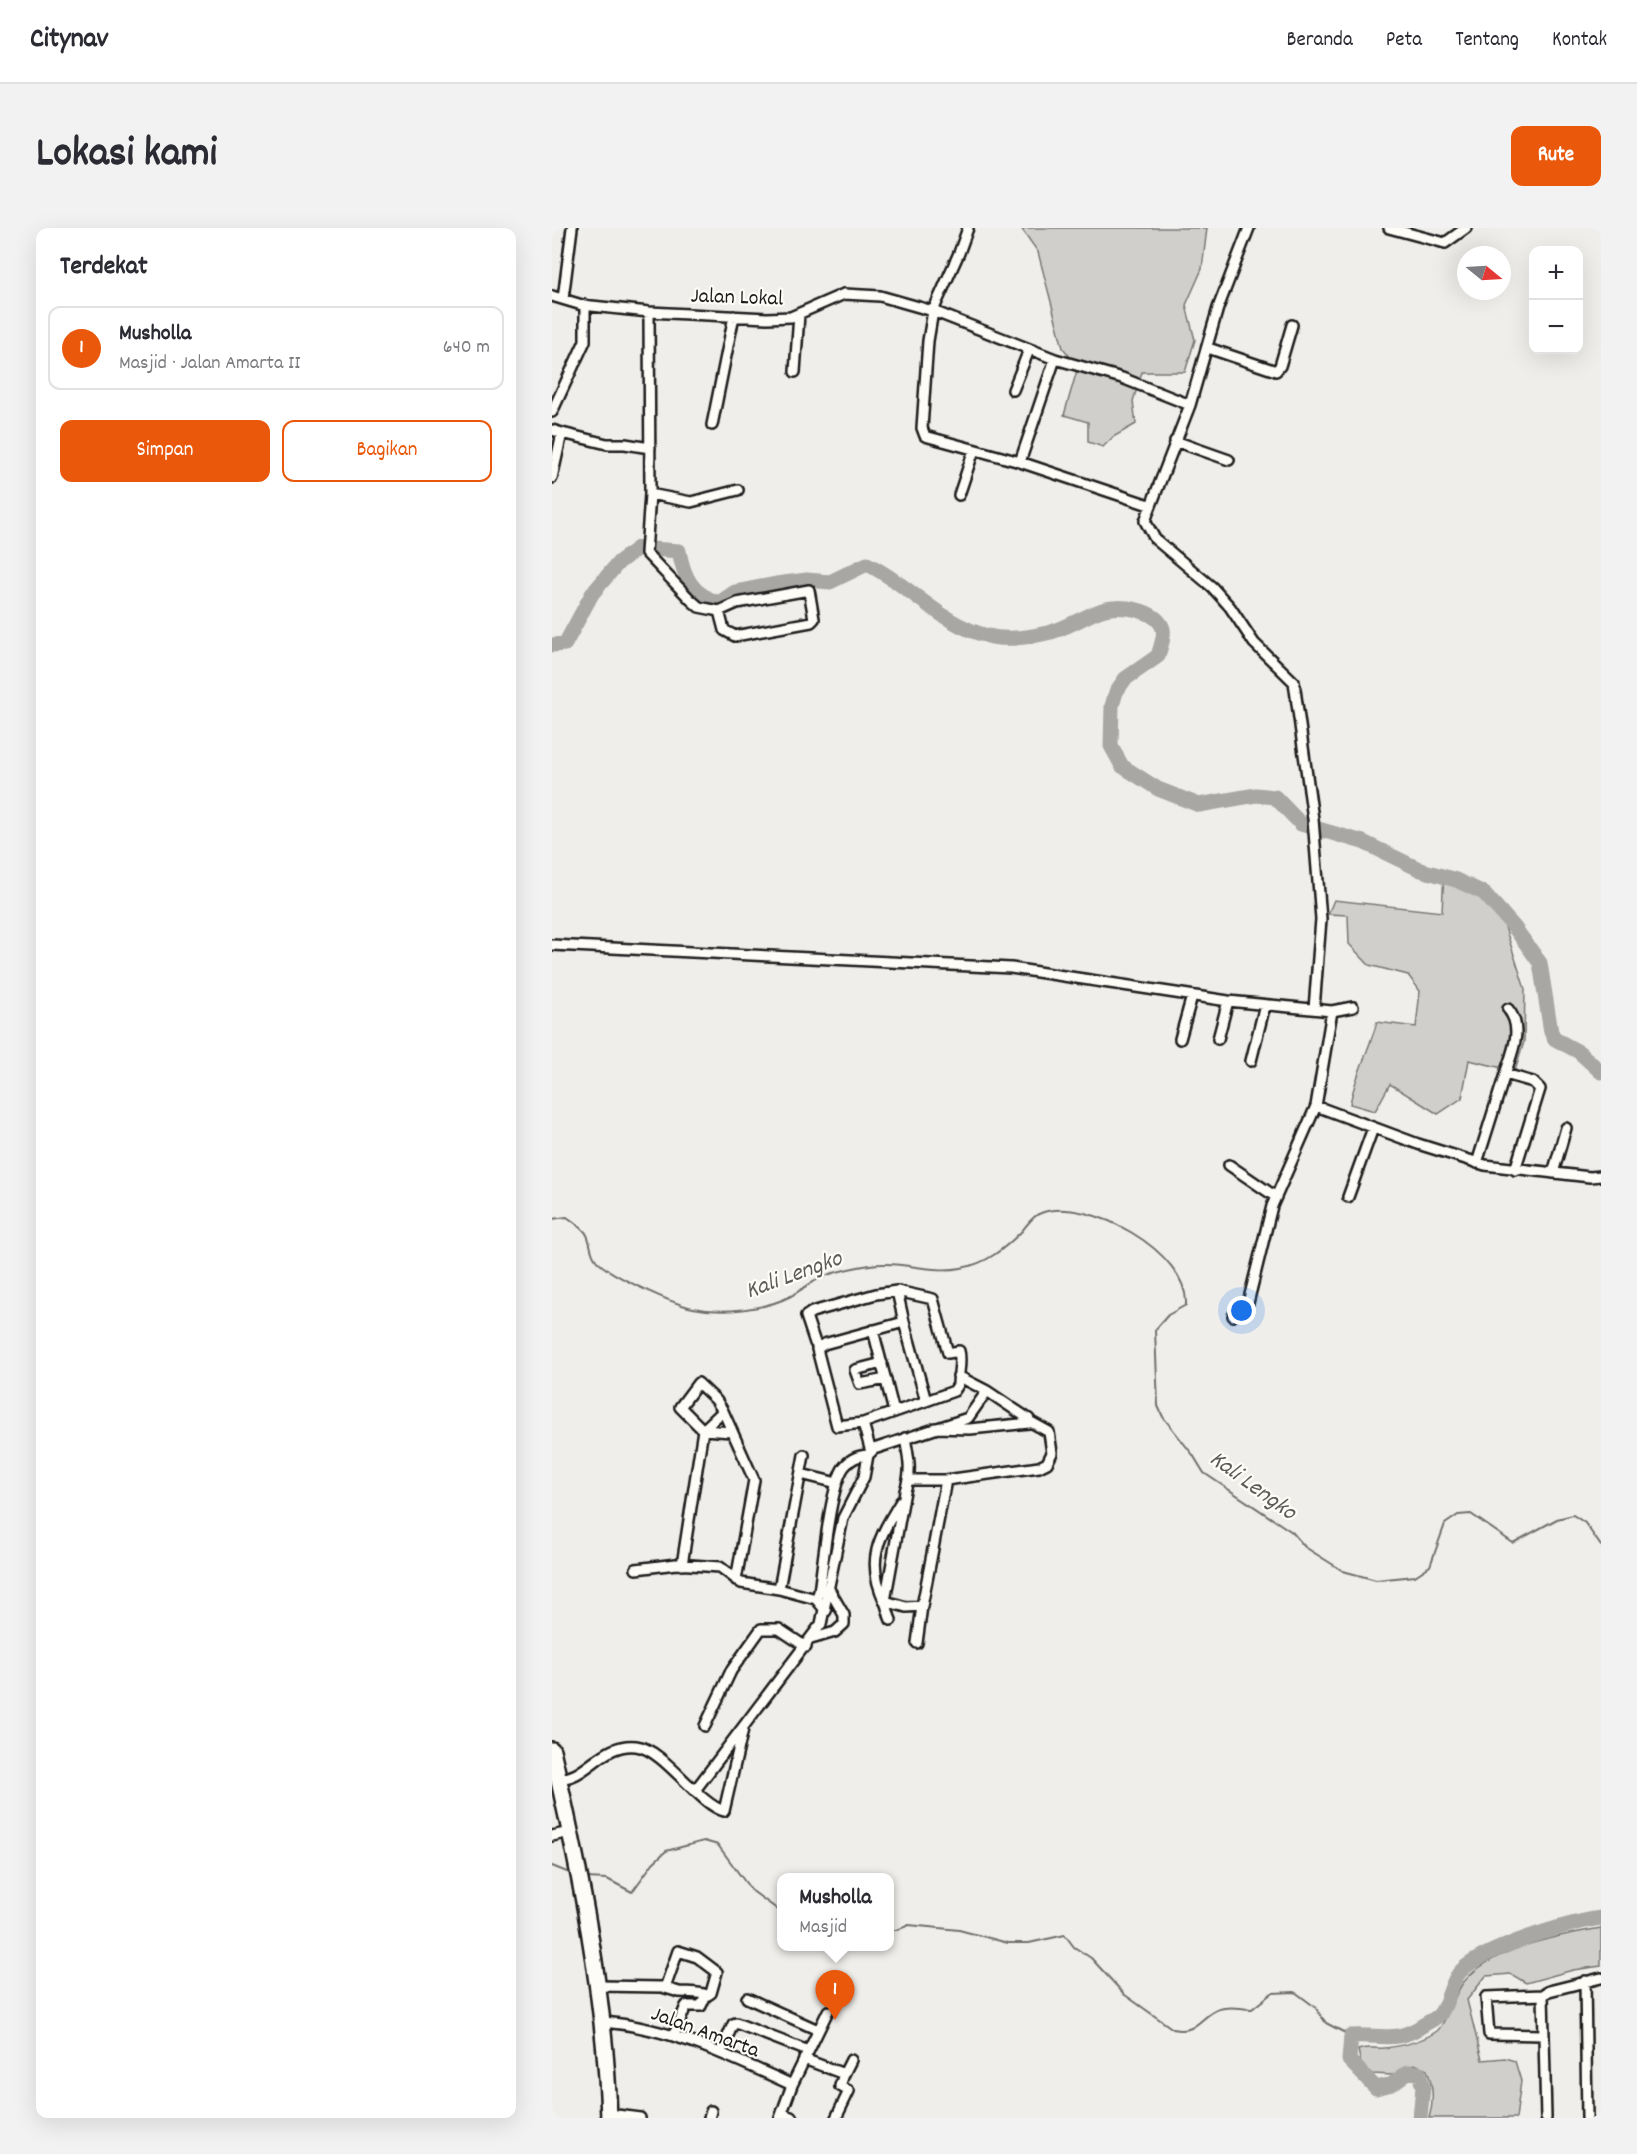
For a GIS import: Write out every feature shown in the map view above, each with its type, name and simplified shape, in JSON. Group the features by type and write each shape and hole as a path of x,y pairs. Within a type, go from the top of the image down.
{"main road":[{"path":"552,1752 570,1833 604,2022 609,2116"}],"street":[{"path":"563,299 572,228"},
{"path":"968,228 933,311 928,341 922,432 928,439 1020,462 1149,505"},
{"path":"1249,228 1218,308 1190,405 1149,505 1145,521 1155,539 1212,587 1230,607 1254,643 1294,682 1315,840 1321,919 1314,1009"},
{"path":"1389,228 1445,243 1466,228"},
{"name":"Jalan Lokal","path":"552,296 585,305 649,312 766,318 799,314 844,294 880,296 933,311 1029,350 1122,378 1190,405"},
{"path":"552,412 585,341 585,305"},
{"path":"649,312 650,494 646,553 699,607 719,611 737,603 809,590 814,619 811,622 772,631 735,636 724,630 719,611"},
{"path":"795,372 799,314"},
{"path":"712,425 734,316"},
{"path":"1208,348 1276,371 1280,366 1292,325"},
{"path":"1013,390 1029,350"},
{"path":"1020,462 1055,359"},
{"path":"552,430 608,444 650,448"},
{"path":"552,477 562,433"},
{"path":"1175,441 1229,460"},
{"path":"959,495 974,450"},
{"path":"650,494 691,501 738,490"},
{"path":"552,945 1004,968 1228,1001 1332,1011 1353,1007"},
{"path":"1180,1039 1192,996"},
{"path":"1218,1039 1228,1001"},
{"path":"1251,1061 1265,1005"},
{"path":"1477,1163 1516,1032 1514,1019 1508,1009"},
{"path":"1233,1316 1248,1303 1276,1197 1316,1106 1332,1011"},
{"path":"1505,1074 1533,1082 1540,1089 1515,1170"},
{"path":"1316,1106 1477,1163 1515,1170 1601,1176"},
{"path":"1348,1197 1373,1128"},
{"path":"1553,1173 1566,1128"},
{"path":"1229,1166 1276,1197"},
{"path":"897,1291 926,1401"},
{"path":"897,1291 933,1299 948,1353 957,1374 958,1385 954,1391 864,1423 837,1426 817,1349 819,1346 815,1343 809,1329 807,1316 812,1312 876,1294 897,1291"},
{"path":"819,1346 904,1322"},
{"path":"873,1330 894,1412"},
{"path":"882,1363 855,1370 860,1384 886,1379"},
{"path":"909,1480 946,1480 1039,1467 1047,1463 1052,1453 1049,1432 957,1374"},
{"path":"732,1432 703,1430 680,1407 698,1383 716,1400 723,1412 754,1480 736,1580"},
{"path":"696,1789 821,1624 826,1611 829,1589 837,1483 845,1466 856,1456 870,1454 905,1438 968,1418 987,1391"},
{"path":"682,1565 703,1430 723,1412"},
{"path":"968,1418 982,1427"},
{"path":"935,1428 982,1427 1029,1421"},
{"path":"816,1599 843,1518 864,1476 870,1454 864,1423"},
{"path":"885,1601 911,1473 905,1438"},
{"path":"779,1588 804,1455"},
{"path":"801,1474 837,1483"},
{"path":"917,1643 946,1480"},
{"path":"891,1620 874,1574 876,1551 905,1494"},
{"path":"636,1569 682,1565 720,1567 741,1583 779,1588 816,1599 826,1611"},
{"path":"705,1726 731,1671 761,1629 779,1629 808,1643 835,1632 844,1624 844,1615 829,1589"},
{"path":"885,1601 906,1607 922,1606"},
{"path":"558,1778 571,1779 608,1751 624,1746 638,1746 654,1752 668,1768 722,1811 726,1809 744,1727"},
{"path":"552,1836 570,1833"},
{"path":"665,1988 675,1955 682,1951 716,1970 711,1993 706,1995 701,2006 686,2006 674,2035"},
{"path":"1544,2035 1489,2034 1485,1999 1487,1995 1543,1995 1549,1991 1601,1978"},
{"path":"1585,1981 1587,2118"},
{"path":"598,1986 665,1988 681,1992 694,1990 706,1995"},
{"path":"1543,1995 1546,2118"},
{"path":"747,1998 818,2030"},
{"path":"793,2118 781,2116 792,2085 828,2010"},
{"name":"Jalan Amarta","path":"604,2022 634,2024 674,2035 721,2052 792,2085"},
{"path":"721,2052 733,2024 736,2023 844,2074"},
{"path":"836,2118 849,2091 840,2086 851,2060"},
{"path":"609,2116 640,2118"}],"shaded area":[{"path":"1021,228 1207,228 1202,269 1186,305 1195,340 1185,372 1142,372 1133,401 1136,424 1113,437 1103,447 1088,442 1088,422 1064,415 1078,367 1063,348 1038,252"},
{"path":"1444,871 1495,896 1525,989 1524,1042 1515,1071 1469,1060 1462,1098 1438,1114 1390,1084 1375,1111 1350,1104 1355,1083 1377,1022 1416,1027 1420,991 1408,975 1369,965 1349,944 1348,915 1328,914 1334,900 1442,912"},
{"path":"1601,1928 1601,1966 1573,1970 1526,1983 1511,1974 1486,1976 1467,2000 1482,2060 1505,2058 1515,2061 1521,2081 1516,2118 1429,2118 1432,2094 1427,2070 1415,2064 1393,2075 1372,2074 1361,2064 1358,2050 1405,2045 1437,2031 1444,2022 1463,1983 1490,1961 1526,1945"}],"waterway":[{"path":"552,645 565,644 592,594 619,562 638,548 679,551 691,584 702,595 719,603 735,592 776,584 807,580 830,582 867,564 955,623 988,636 1018,638 1047,633 1109,608 1127,608 1146,613 1159,622 1163,629 1163,639 1158,656 1125,679 1116,692 1112,706 1111,746 1122,766 1158,789 1199,805 1256,795 1275,797 1301,824 1363,842 1421,870 1456,880 1484,893 1514,927 1540,963 1551,1032 1555,1039 1579,1052 1601,1072"},
{"name":"Kali Lengko","path":"552,1219 567,1217 586,1232 596,1260 627,1281 693,1308 730,1311 756,1308 780,1301 825,1276 860,1267 892,1264 950,1269 970,1266 1001,1250 1038,1214 1061,1210 1083,1213 1108,1221 1154,1248 1171,1266 1183,1285 1186,1305 1168,1315 1155,1330 1158,1406 1163,1417 1204,1473 1292,1532 1305,1547 1343,1571 1376,1580 1415,1576 1430,1566 1445,1524 1458,1515 1471,1514 1513,1543 1557,1519 1573,1515 1585,1523 1601,1546"},
{"path":"586,1878 607,1879 632,1892 653,1863 666,1851 704,1841 718,1845 751,1890 777,1909"},
{"path":"552,1866 572,1874"},
{"path":"1420,2118 1423,2087 1419,2073 1408,2072 1392,2084 1376,2088 1349,2060 1351,2036 1389,2037 1415,2030 1440,2014 1457,1976 1471,1963 1526,1938 1601,1918"},
{"path":"894,1930 909,1925 959,1930 1008,1943 1029,1943 1065,1935 1074,1947 1091,1958 1125,1995 1173,2029 1193,2027 1219,2009 1232,2007 1252,2009 1272,1993 1295,1992 1315,2007 1326,2023 1351,2036"}],"place":[{"name":"Musholla","path":"835,2020"}]}
